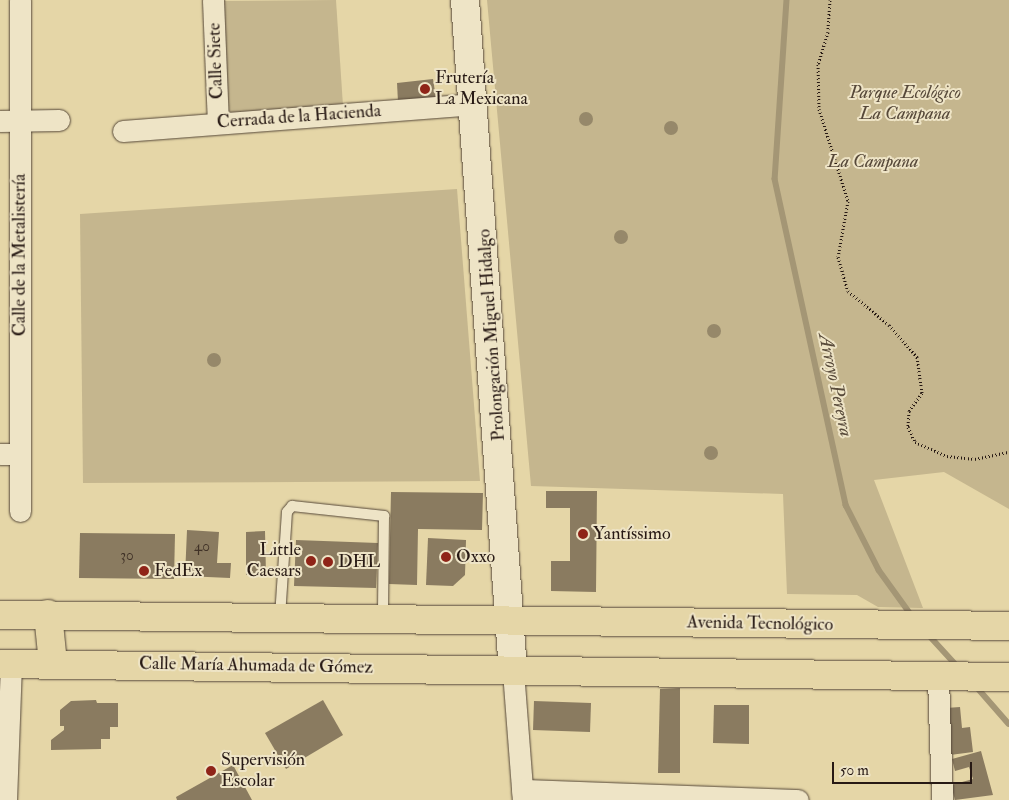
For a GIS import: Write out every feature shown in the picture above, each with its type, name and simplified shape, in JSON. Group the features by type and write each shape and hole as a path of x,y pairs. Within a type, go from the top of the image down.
{"main road":[{"name":"Prolongación Miguel Hidalgo","path":"465,0 475,104 512,621 513,671"},
{"path":"0,615 48,614 512,621"},
{"path":"48,614 53,663"},
{"name":"Avenida Tecnológico","path":"512,621 1009,626"},
{"name":"Calle María Ahumada de Gómez","path":"5,664 53,663 513,671"},
{"path":"513,671 943,678 1009,677"}],"street":[{"name":"Calle de la Metalistería","path":"20,0 21,120 9,454 20,510"},
{"name":"Calle Siete","path":"214,0 218,122"},
{"name":"Cerrada de la Hacienda","path":"123,130 475,104"},
{"path":"0,121 59,120"},
{"path":"5,664 6,800"},
{"path":"513,671 522,795 798,800"},
{"path":"942,800 943,678"}],"lane":[{"path":"280,618 287,512 292,506 384,516 382,619"}],"path":[{"path":"830,0 828,32 818,64 819,109 848,201 838,257 848,292 889,325 917,357 922,392 909,411 908,427 915,442 947,456 975,459 1009,452"}],"green space":[{"path":"336,0 343,106 229,113 222,1"},
{"path":"487,0 1009,0 1009,509 944,472 874,480 923,608 878,607 857,595 787,594 783,494 531,486"},
{"path":"457,189 480,481 83,483 80,214"}],"building":[{"path":"433,79 436,98 398,102 397,83"},
{"name":"Yantíssimo","path":"546,491 597,491 596,592 551,591 551,561 570,561 570,508 546,508"},
{"path":"391,492 483,493 482,530 418,529 417,585 389,584"},
{"path":"187,530 219,532 217,563 231,563 230,578 185,576"},
{"path":"265,531 266,575 246,575 246,532"},
{"path":"80,533 175,534 174,579 79,578"},
{"name":"Oxxo","path":"428,538 466,540 465,575 453,586 426,585"},
{"path":"296,540 378,543 376,588 294,586"},
{"path":"680,688 680,773 658,773 660,689"},
{"path":"96,700 97,703 118,703 118,727 110,727 110,739 101,739 101,749 51,750 51,740 64,730 64,726 60,726 60,710 71,701"},
{"path":"323,700 343,735 286,769 265,733"},
{"path":"534,701 591,703 590,732 533,730"},
{"path":"714,705 749,705 749,744 713,743"},
{"path":"960,707 962,728 970,727 973,752 950,755 946,708"},
{"path":"981,751 993,795 955,800 951,785 973,779 969,767 955,771 952,759"},
{"path":"233,765 252,800 177,800 176,797"}],"waterway":[{"name":"Arroyo Pereyra","path":"787,0 775,179 846,505 879,570 912,616"},
{"name":"Arroyo Pereyra","path":"928,634 959,668"},
{"name":"Arroyo Pereyra","path":"976,686 1009,724"}],"place":[{"name":"Frutería La Mexicana","path":"425,89"},
{"name":"Yantíssimo","path":"583,534"},
{"name":"Oxxo","path":"446,557"},
{"name":"Little Caesars","path":"311,561"},
{"name":"DHL","path":"328,562"},
{"name":"FedEx","path":"144,571"},
{"name":"Supervisión Escolar","path":"211,771"}],"park label":[{"name":"Parque Ecológico La Campana","path":"905,104"},
{"name":"La Campana","path":"873,162"}]}
